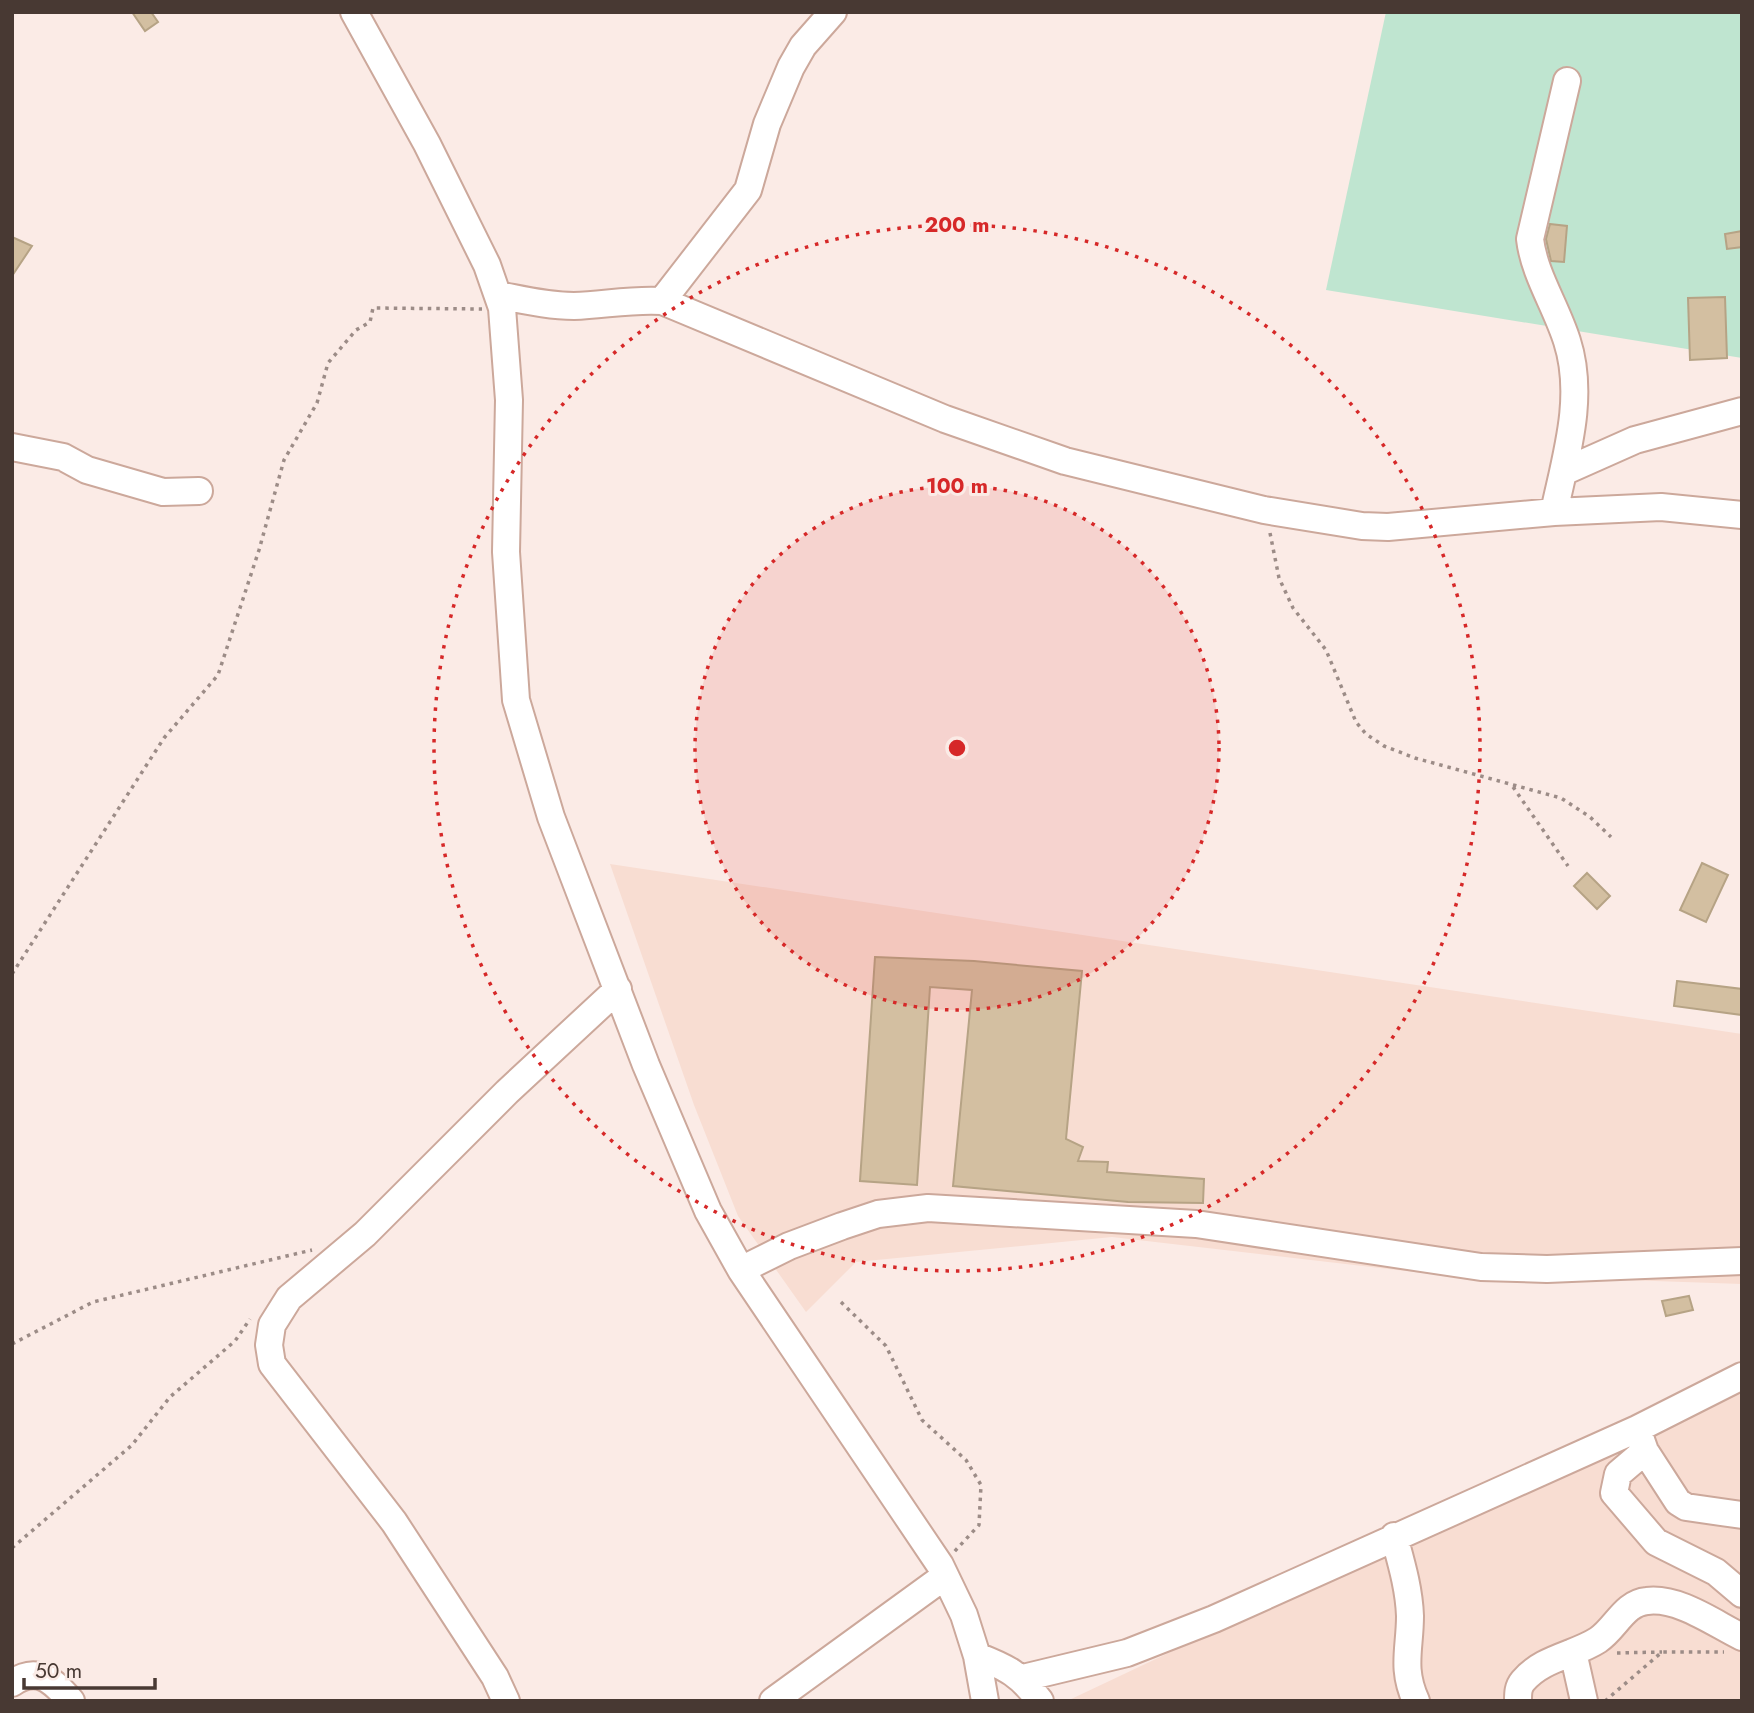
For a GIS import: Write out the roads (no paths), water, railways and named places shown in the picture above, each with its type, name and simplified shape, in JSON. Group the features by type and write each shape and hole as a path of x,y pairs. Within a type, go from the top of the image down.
{"street":[{"path":"354,12 427,144 500,302 509,400 506,552 516,700 551,817 679,1147 708,1211 741,1270 942,1571 964,1615 977,1656 985,1701"},
{"path":"662,301 743,198 767,124 791,67 803,46 833,12"},
{"path":"1554,512 1575,391 1572,358 1532,257 1530,239 1567,81"},
{"path":"500,302 578,306 633,299 662,301 945,419 1066,461 1264,510 1351,525 1388,527 1554,512 1661,506 1742,515"},
{"path":"1563,472 1635,440 1742,411"},
{"path":"12,447 63,457 87,470 163,492 199,491"},
{"path":"506,1701 495,1677 394,1522 272,1364 269,1345 272,1325 289,1298 365,1234 506,1092 618,989"},
{"path":"741,1270 789,1246 878,1214 928,1208 1196,1224 1481,1266 1547,1269 1707,1265 1742,1261"},
{"path":"1023,1678 1127,1653 1214,1619 1394,1535 1641,1440 1742,1376"},
{"path":"1641,1440 1678,1502 1686,1507 1742,1515"},
{"path":"1641,1440 1618,1474 1614,1493 1656,1542 1716,1572 1742,1594"},
{"path":"1394,1535 1409,1595 1405,1667 1407,1681 1416,1701"},
{"path":"773,1701 942,1571"},
{"path":"1518,1701 1518,1691 1523,1681 1535,1670 1598,1640 1628,1609 1647,1601 1665,1602 1689,1610 1737,1644"},
{"path":"1573,1653 1584,1701"},
{"path":"977,1656 1023,1678 1040,1701"},
{"path":"12,1683 29,1674 40,1674 71,1701"}]}
